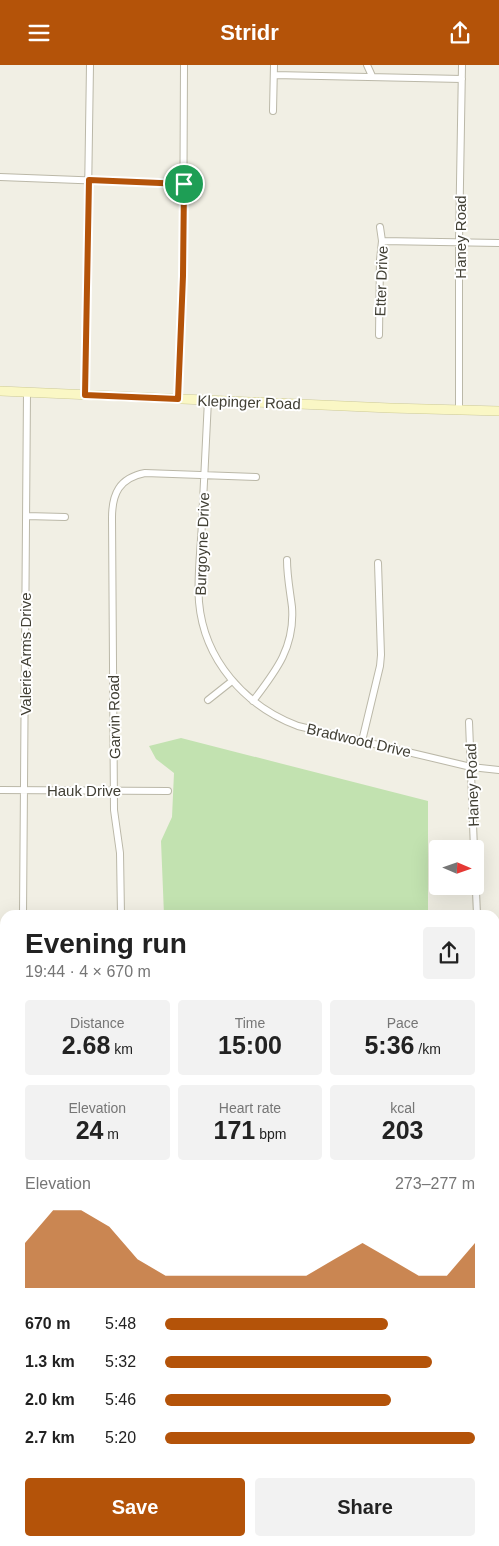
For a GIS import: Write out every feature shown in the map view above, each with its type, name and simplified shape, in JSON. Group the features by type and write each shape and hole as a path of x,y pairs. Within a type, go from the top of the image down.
{"street":[{"path":"85,395 90,65"},
{"path":"178,399 183,276 184,65"},
{"path":"273,111 274,65"},
{"path":"367,65 372,76"},
{"name":"Haney Road","path":"460,409 459,242 462,65"},
{"path":"274,75 462,79"},
{"path":"0,177 184,184"},
{"name":"Etter Drive","path":"379,335 382,241 380,227"},
{"path":"382,241 499,243"},
{"name":"Klepinger Road","path":"0,391 499,411"},
{"name":"Valerie Arms Drive","path":"23,910 27,392"},
{"name":"Burgoyne Drive","path":"208,400 199,590 200,607 207,638 232,681"},
{"name":"Garvin Road","path":"121,910 120,853 115,819 114,790 113,501 116,492 124,482 134,475 145,473 256,477"},
{"path":"26,516 65,517"},
{"path":"253,701 282,661 288,646 292,625 292,609 287,560"},
{"path":"362,741 380,666 378,563"},
{"path":"208,701 232,681"},
{"name":"Bradwood Drive","path":"232,681 253,701 273,715 298,726 471,767 499,770"},
{"name":"Haney Road","path":"470,722 474,840"},
{"name":"Hauk Drive","path":"0,790 168,791"},
{"path":"476,895 477,910"}],"green space":[{"path":"181,738 428,801 428,910 164,910 161,841 172,817 174,773 156,759 149,746"}],"route":[{"path":"89,180 184,184 183,276 178,399 85,395 89,180"}]}
